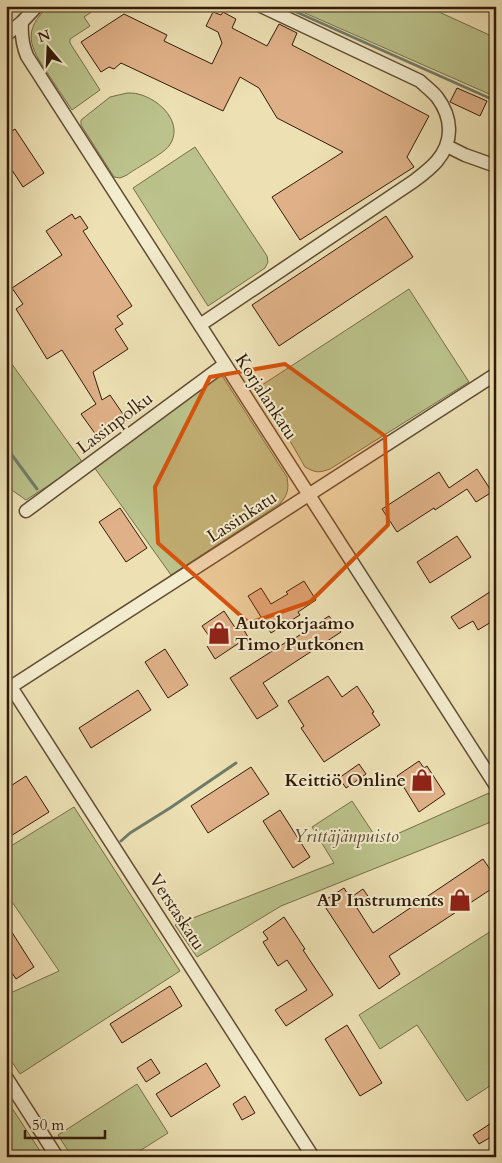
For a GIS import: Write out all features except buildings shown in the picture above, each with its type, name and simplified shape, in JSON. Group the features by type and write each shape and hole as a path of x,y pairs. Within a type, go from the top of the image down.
{"street":[{"path":"6,34 22,22 37,6"},
{"path":"200,325 414,181 437,162 447,146 449,129 447,115 436,96 420,81 261,6"},
{"name":"Korjalankatu","path":"22,22 22,46 27,56 496,786"},
{"path":"447,146 465,155 496,166"},
{"name":"Lassinpolku","path":"26,511 225,364"},
{"name":"Lassinkatu","path":"9,688 496,374"},
{"name":"Verstaskatu","path":"9,688 313,1157"},
{"path":"6,1077 57,1157"}],"highlighted area":[{"path":"285,364 385,436 388,525 310,602 249,623 158,543 155,487 210,377"}],"green space":[{"path":"49,6 99,7 84,17 90,26 70,39 70,43 100,90 72,110 37,56 31,39 34,23"},
{"path":"289,6 426,6 496,38 496,97"},
{"path":"127,93 146,97 162,107 172,121 174,129 173,138 166,149 120,178 114,177 81,125 81,120 110,97"},
{"path":"195,147 267,256 268,262 265,268 208,306 133,188"},
{"path":"409,289 469,382 330,469 318,472 305,467 259,387"},
{"path":"6,356 83,463 26,500 6,486"},
{"path":"215,375 223,377 287,477 287,492 280,504 171,575 94,467"},
{"name":"Yrittäjänpuisto","path":"489,793 496,806 496,820 281,906 197,957 175,925 334,863 312,827 352,801 379,842"},
{"path":"74,807 180,971 20,1074 6,1053 6,995 59,971 6,893 6,849"},
{"path":"496,928 496,1082 467,1101 417,1025 380,1049 359,1015"},
{"path":"137,1084 168,1133 130,1157 72,1157 58,1135"},
{"path":"6,1099 44,1157 6,1157"}],"waterway":[{"path":"283,6 496,101"},
{"path":"6,447 37,489"},
{"path":"121,841 130,833 236,763"}],"place":[{"name":"Autokorjaamo Timo Putkonen","path":"219,633"},
{"name":"Keittiö Online","path":"422,780"},
{"name":"AP Instruments","path":"460,900"}]}
